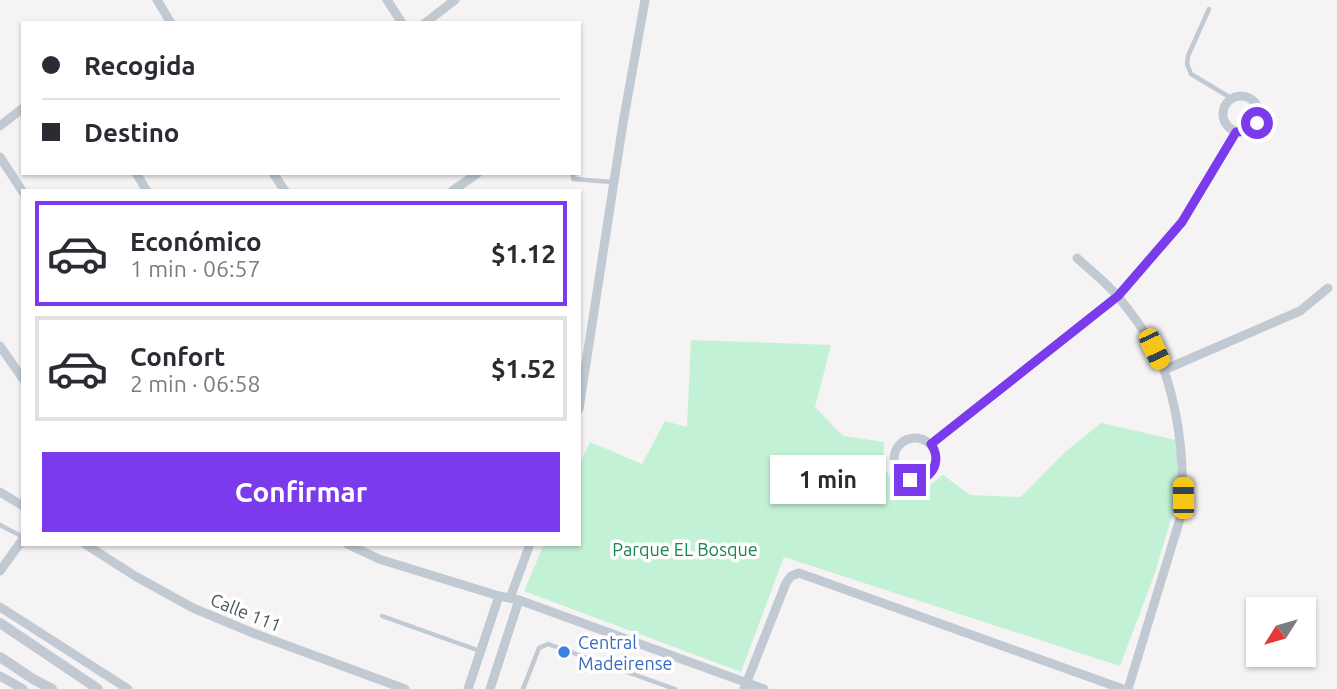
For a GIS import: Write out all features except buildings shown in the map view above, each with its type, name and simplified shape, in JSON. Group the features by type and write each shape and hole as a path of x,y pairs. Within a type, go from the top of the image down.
{"street":[{"path":"157,0 170,21"},
{"path":"387,0 401,21"},
{"path":"428,21 455,0"},
{"path":"581,394 645,0"},
{"path":"1249,97 1257,106 1257,123 1253,128 1236,132 1226,125 1223,107 1231,98 1249,97"},
{"path":"0,125 21,109"},
{"path":"931,444 1118,296 1182,222 1236,132"},
{"path":"0,158 21,189"},
{"path":"455,189 475,175"},
{"path":"745,686 786,583 791,576 799,573 1125,689 1180,519 1183,460 1175,411 1164,370 1154,349 1118,296 1077,258"},
{"path":"1164,370 1300,311 1328,288"},
{"path":"0,346 21,376"},
{"path":"919,438 931,444 935,450 936,464 929,475 923,479 910,480 898,472 894,458 899,445 905,440 919,438"},
{"path":"0,492 21,505"},
{"path":"0,571 21,541"},
{"name":"Calle 111","path":"88,546 193,608 405,689"},
{"path":"352,546 379,558 515,599 745,686 764,689"},
{"path":"490,689 529,546"},
{"path":"468,689 499,596"},
{"path":"0,607 128,689"},
{"path":"0,623 98,689"},
{"path":"0,657 52,689"},
{"path":"0,676 23,689"}],"lane":[{"path":"1209,9 1187,64 1191,74 1231,98"},
{"path":"573,175 573,179 614,183"},
{"path":"0,525 21,537"},
{"path":"382,616 481,651"},
{"path":"523,689 539,648 548,644 675,689"}],"green space":[{"name":"Parque EL Bosque","path":"691,340 831,345 815,407 843,436 884,442 886,471 894,481 905,488 926,487 943,475 970,495 1021,497 1064,453 1101,423 1176,440 1179,492 1155,573 1120,666 784,557 741,672 524,591 543,546 581,546 581,462 590,442 642,464 665,421 687,427"}],"place":[{"name":"Central Madeirense","path":"564,652"}],"route":[{"path":"910,480 923,479 934,470 937,457 931,444 1118,296 1182,222 1236,132 1248,131 1257,123"}]}
